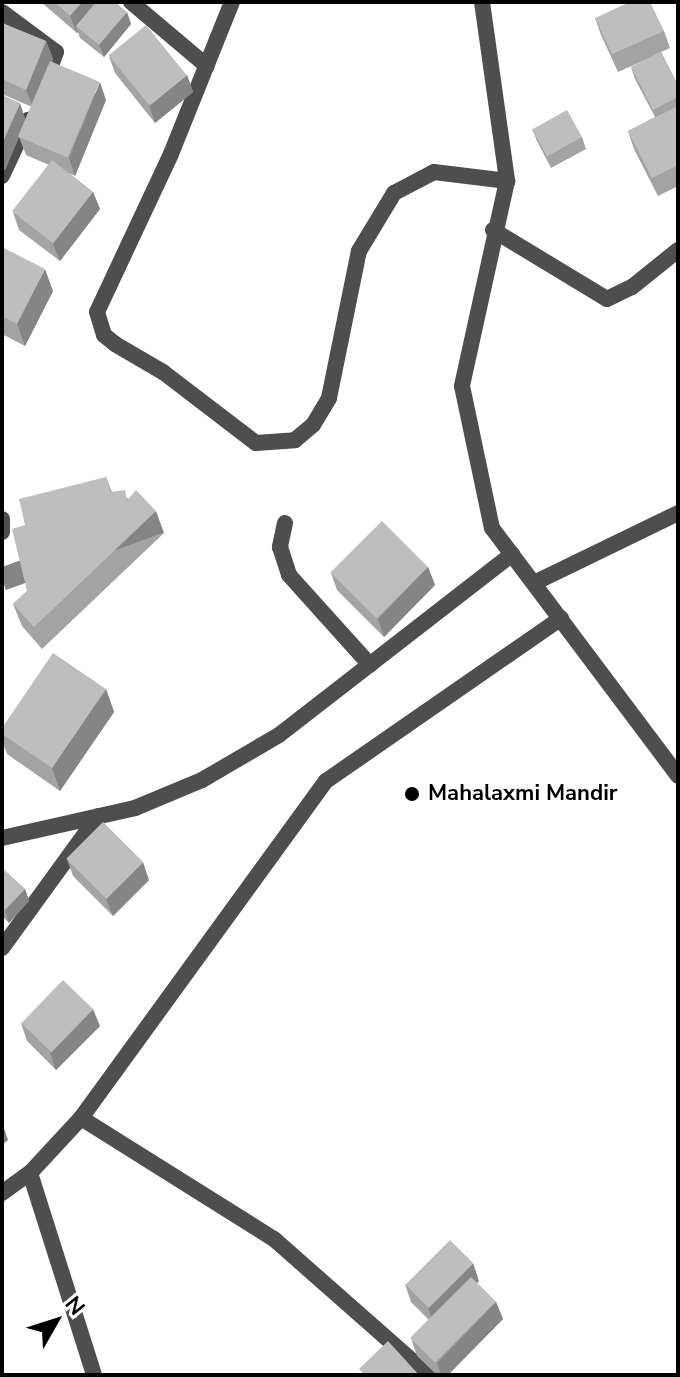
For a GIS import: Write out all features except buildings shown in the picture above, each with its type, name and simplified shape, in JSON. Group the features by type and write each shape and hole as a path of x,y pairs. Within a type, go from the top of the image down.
{"street":[{"path":"131,2 207,66"},
{"path":"232,2 207,66 97,312 98,325 115,344 163,372 256,443 295,440 313,425 329,398 359,251 394,193 434,172 507,181"},
{"path":"482,2 507,181 493,230 462,386 492,528 678,776"},
{"path":"2,12 53,48 57,57 2,176"},
{"path":"493,230 607,299 632,287 678,250"},
{"path":"534,583 678,513"},
{"path":"2,519 2,532"},
{"path":"285,523 280,547 289,575 370,665"},
{"path":"2,838 135,808 202,780 279,735 512,554"},
{"path":"2,1193 30,1173 81,1118 326,781 561,618"},
{"path":"2,948 98,816"},
{"path":"81,1118 274,1239 428,1375"},
{"path":"30,1173 94,1375"}],"place":[{"name":"Mahalaxmi Mandir","path":"412,794"}]}
